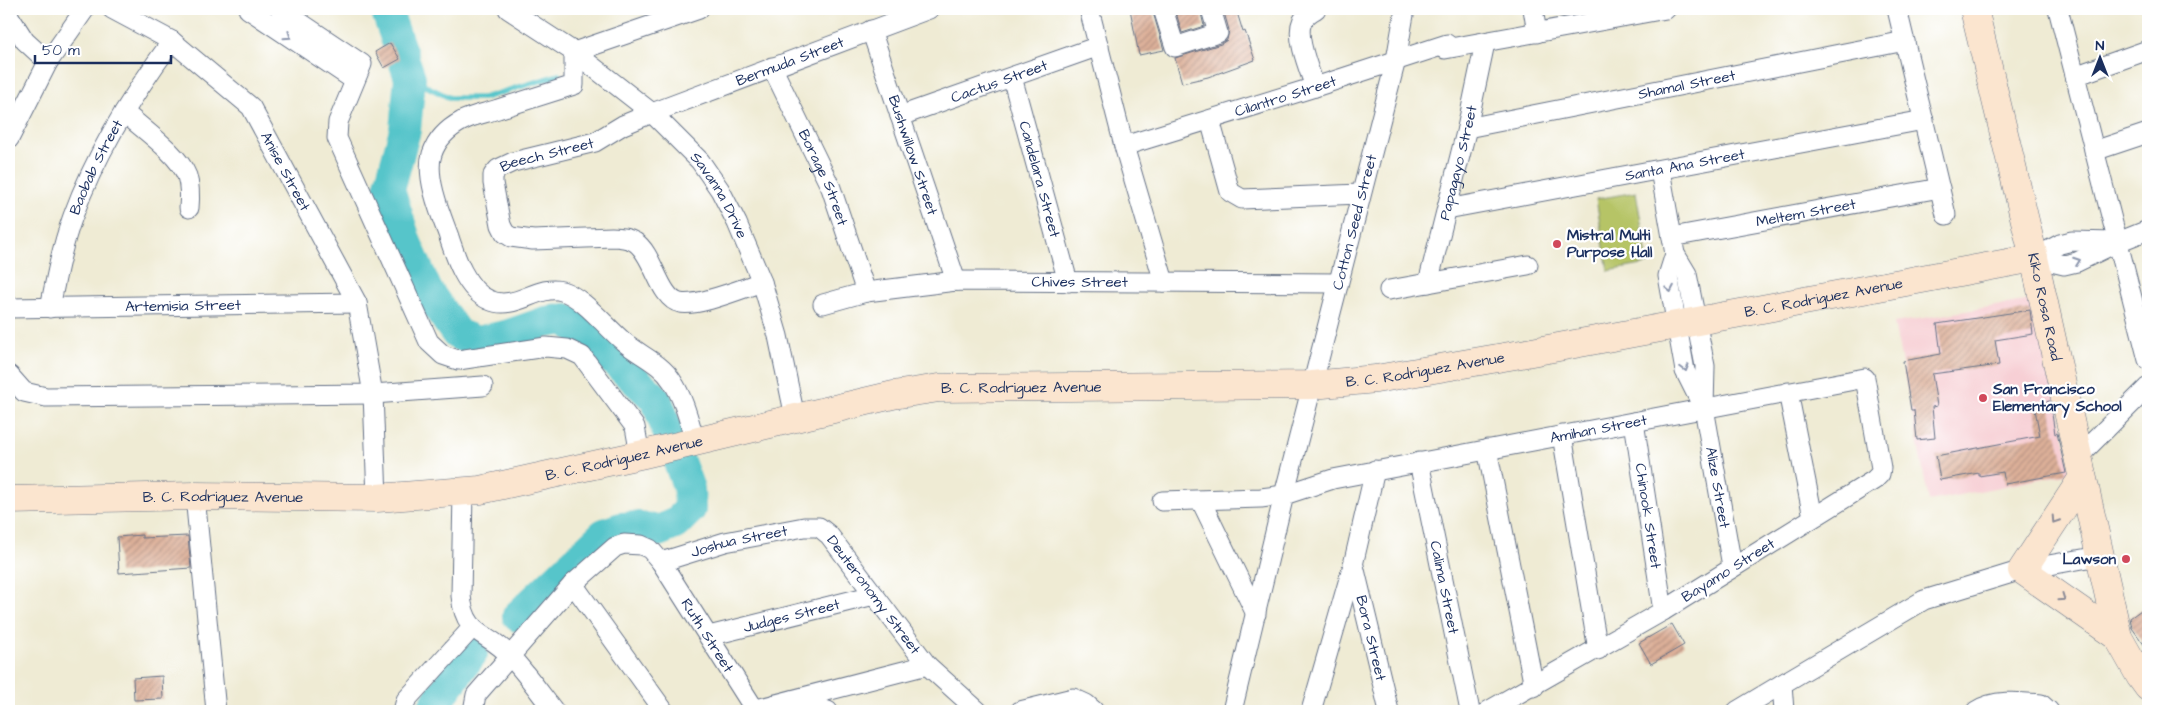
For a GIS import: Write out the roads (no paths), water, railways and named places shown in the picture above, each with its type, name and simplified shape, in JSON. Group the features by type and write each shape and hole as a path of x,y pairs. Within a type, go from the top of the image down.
{"street":[{"path":"9,139 48,62 84,9"},
{"name":"Anise Street","path":"112,9 172,41 251,107 357,303 372,394 377,498"},
{"path":"248,9 354,80"},
{"path":"280,9 362,64 338,122 337,138 429,342 443,354 458,360 546,347 567,348 582,356 635,427 642,454"},
{"name":"Savanna Drive","path":"508,9 574,52 652,113 700,161 720,190 737,223 762,282 778,336 795,417"},
{"path":"692,442 684,405 672,381 661,368 623,341 590,309 562,292 547,290 507,304 489,300 474,290 460,265 439,211 431,178 432,154 444,134 464,120 574,85 574,52 699,9"},
{"name":"Bermuda Street","path":"652,113 929,9"},
{"path":"1089,9 1124,146 1164,282"},
{"path":"1163,9 1175,47 1218,33 1211,9"},
{"path":"1315,87 1300,36 1301,23 1308,14 1316,9"},
{"name":"Cotton Seed Street","path":"1232,711 1284,495 1396,60 1405,9"},
{"path":"1533,9 1537,33"},
{"name":"Cilantro Street","path":"1124,146 1446,46 1485,43 1537,33 1607,14 1666,9"},
{"path":"1898,9 1946,215"},
{"name":"Kiko Rosa Road","path":"1974,9 2034,258 2118,637 2148,687"},
{"path":"2058,9 2148,360"},
{"path":"9,16 25,41 48,62"},
{"name":"Bushwillow Street","path":"871,30 956,282"},
{"name":"Baobab Street","path":"50,308 59,263 73,216 97,160 146,75 172,41"},
{"name":"Shamal Street","path":"1467,128 1905,41"},
{"name":"Papagayo Street","path":"1428,283 1467,128 1485,43"},
{"name":"Cactus Street","path":"900,116 1099,46"},
{"path":"2075,76 2148,50"},
{"name":"Borage Street","path":"772,67 831,188 866,292"},
{"name":"Candelara Street","path":"1012,76 1068,282"},
{"path":"124,112 179,162 186,176 190,191 189,208"},
{"name":"Beech Street","path":"652,113 623,125 595,142 513,162 498,169 493,175 493,183 501,225 505,233 521,240 612,236 636,242 645,252 666,292 671,299 679,303 700,302 762,282"},
{"path":"1210,120 1230,192 1242,199 1360,194"},
{"name":"Santa Ana Street","path":"1447,209 1924,120"},
{"path":"2094,151 2148,133"},
{"path":"1660,170 1673,246"},
{"name":"Meltem Street","path":"1673,246 1940,188"},
{"path":"2034,258 2066,242 2118,242 2148,230"},
{"name":"Alize Street","path":"1673,246 1668,276 1686,323 1685,371 1704,408 1732,566"},
{"name":"B. C. Rodriguez Avenue","path":"9,500 195,496 377,498 480,490 893,395 939,388 1312,385 1376,379 2034,258"},
{"path":"1389,290 1528,265"},
{"name":"Chives Street","path":"823,304 866,292 956,282 1338,283"},
{"name":"Artemisia Street","path":"9,308 357,303"},
{"path":"9,375 24,392 46,397 372,394 483,386"},
{"name":"Amihan Street","path":"1162,501 1238,500 1284,495 1333,479 1375,470 1865,378"},
{"name":"Bayamo Street","path":"1488,711 1598,650 1732,566 1867,485 1880,474 1880,461 1865,378"},
{"path":"2022,570 2080,468 2148,387"},
{"path":"1788,392 1813,517"},
{"name":"Chinook Street","path":"1634,422 1662,611"},
{"path":"1562,435 1598,650"},
{"path":"1487,449 1534,687"},
{"name":"Calima Street","path":"1419,462 1470,711"},
{"path":"1311,711 1353,565 1375,470"},
{"path":"463,492 461,596 462,610 466,620 472,628 509,655 554,711"},
{"path":"195,496 216,711"},
{"path":"1201,501 1256,614"},
{"name":"Joshua Street","path":"661,562 725,542 804,527 819,527"},
{"name":"Deuteronomy Street","path":"819,527 829,535 927,664 975,711"},
{"name":"Ruth Street","path":"473,711 476,695 573,584 615,546 624,544 641,545 650,549 661,562 709,636 752,710"},
{"path":"1737,711 1924,600 2022,570 2099,556"},
{"name":"Bora Street","path":"1353,565 1389,711"},
{"path":"2022,570 2118,637"},
{"path":"573,584 664,711"},
{"name":"Judges Street","path":"709,636 874,595"},
{"path":"403,711 406,700 472,628"},
{"path":"752,710 927,664"},
{"path":"1782,684 1784,711"},
{"path":"1020,711 1073,698 1086,704 1094,711"},
{"path":"793,700 828,711"},
{"path":"1976,711 1981,708 2011,701 2041,704 2049,711"}],"waterway":[{"path":"386,9 410,78 405,130 389,189 406,243 427,291 457,334 477,342 506,336 546,322 566,319 656,399 689,489 690,509 675,524 658,531 640,527 621,528 604,534 518,616"},
{"path":"410,78 450,98 483,98 559,75"},
{"path":"432,711 472,653"}],"place":[{"name":"Mistral Multi Purpose Hall","path":"1557,244"},
{"name":"San Francisco Elementary School","path":"1983,398"},
{"name":"Lawson","path":"2126,559"}]}
